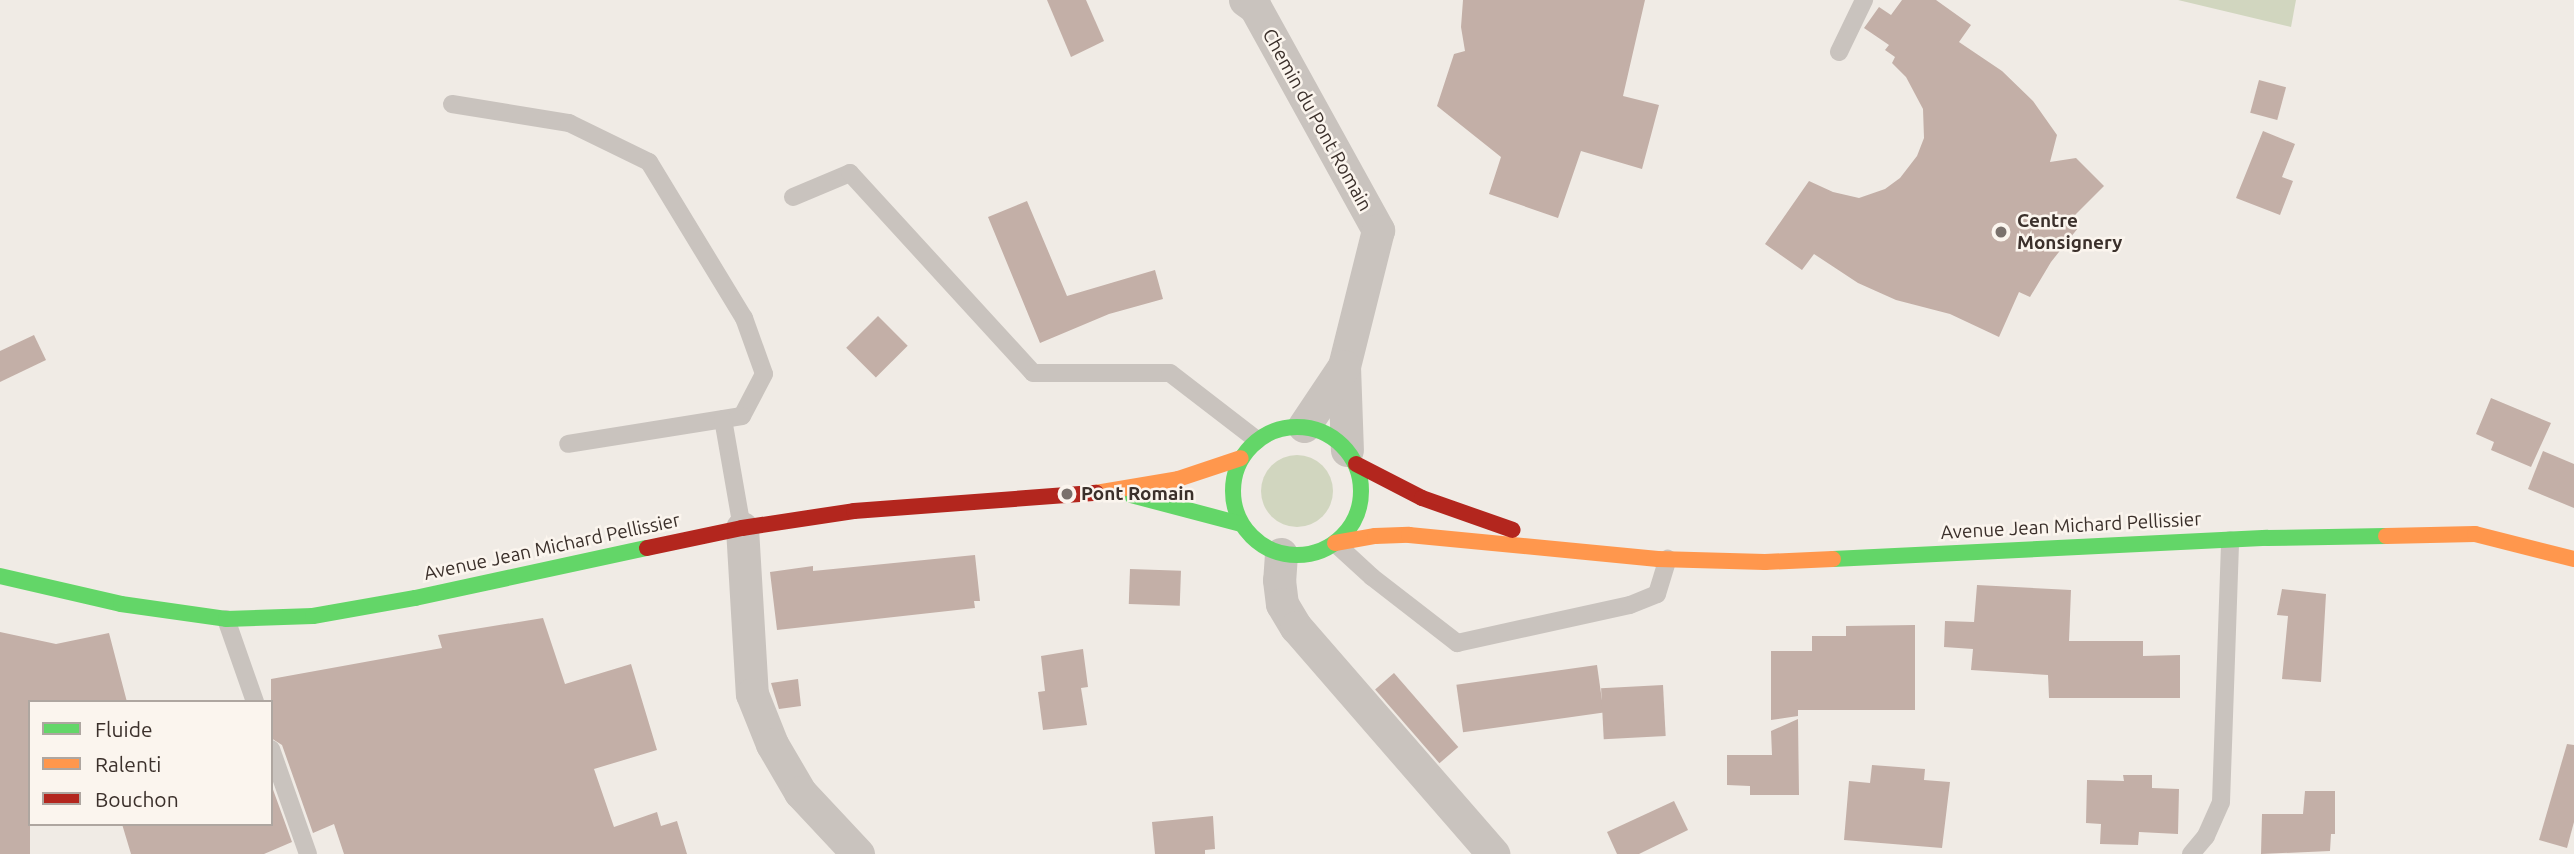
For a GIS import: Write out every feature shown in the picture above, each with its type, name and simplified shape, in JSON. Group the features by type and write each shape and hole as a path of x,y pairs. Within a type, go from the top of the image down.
{"street":[{"name":"Chemin du Pont Romain","path":"1245,0 1255,7 1378,230 1344,366 1351,457"},
{"name":"Chemin du Pont Romain","path":"1304,426 1344,366"},
{"path":"1304,426 1320,430 1351,457 1361,481 1357,516 1335,543 1318,552 1300,556 1281,554 1252,538 1241,524 1232,491 1234,474 1241,458 1257,440 1272,431 1304,426"},
{"name":"Avenue Jean Michard Pellissier","path":"1351,457 1422,498 1568,549"},
{"name":"Avenue Jean Michard Pellissier","path":"0,576 121,604 226,619 313,616 742,528 854,511 1115,492 1178,480 1241,458"},
{"name":"Avenue Jean Michard Pellissier","path":"1115,492 1177,505 1241,524"},
{"path":"742,528 752,694 772,744 800,792 858,854"},
{"name":"Avenue Jean Michard Pellissier","path":"1335,543 1375,536 1409,535 1668,559 1765,562 2230,540 2474,534 2515,542 2574,559"},
{"path":"1281,554 1279,580 1282,604 1296,626 1493,854"}],"lane":[{"path":"1839,52 1864,0"},
{"path":"452,104 569,123 649,162 744,318 764,374 741,416 568,444"},
{"path":"793,197 850,173 1033,373 1170,373 1257,440"},
{"path":"723,419 742,528"},
{"path":"2191,854 2209,830 2221,802 2230,540"},
{"path":"1335,543 1372,577 1457,643 1630,605 1657,594 1668,559"},
{"path":"226,619 254,700"},
{"path":"273,755 308,854"},
{"path":"2207,854 2209,830"}],"green space":[{"path":"2178,0 2296,0 2291,27"},
{"path":"1304,455 1323,465 1331,477 1331,505 1323,517 1311,525 1290,527 1271,517 1263,505 1261,484 1271,465 1283,457"}],"building":[{"path":"1047,0 1086,0 1104,41 1071,57"},
{"path":"1463,0 1645,0 1623,96 1659,105 1642,169 1581,151 1558,218 1489,194 1501,157 1437,106 1454,54 1465,51 1461,27"},
{"path":"1902,0 1936,0 1971,25 1959,42 2002,71 2033,101 2057,135 2050,162 2076,158 2104,186 2070,220 2078,228 2051,262 2030,297 2019,292 1999,337 1950,314 1896,300 1858,283 1814,254 1802,270 1765,244 1809,181 1833,192 1859,198 1885,189 1900,178 1917,156 1924,138 1923,109 1906,77 1892,63 1895,57 1885,50 1889,45 1864,28 1879,7 1891,15"},
{"path":"2259,80 2286,87 2277,120 2250,113"},
{"path":"2263,131 2295,144 2282,177 2293,181 2280,215 2236,198"},
{"path":"1027,201 1067,296 1155,270 1163,299 1109,314 1040,343 988,217"},
{"path":"878,316 908,346 876,378 846,348"},
{"path":"34,335 46,360 0,382 0,351"},
{"path":"2491,398 2551,423 2531,467 2491,450 2494,442 2476,434"},
{"path":"2543,451 2574,464 2574,508 2528,489"},
{"path":"975,555 980,601 974,601 975,608 777,630 770,572 813,566 813,571"},
{"path":"1130,569 1181,571 1180,606 1129,604"},
{"path":"1977,585 2071,590 2069,641 2143,641 2143,656 2180,655 2180,698 2049,698 2048,675 1971,670 1973,649 1944,647 1945,621 1974,622"},
{"path":"2282,589 2326,594 2321,682 2282,679 2288,616 2277,615"},
{"path":"543,618 565,684 631,664 657,750 594,769 614,827 657,812 661,826 677,821 687,854 344,854 334,824 313,833 282,745 273,739 271,679 442,648 438,635"},
{"path":"1915,625 1915,710 1798,710 1798,716 1771,720 1771,651 1812,651 1812,636 1846,636 1846,626"},
{"path":"0,632 56,644 109,633 126,700 28,700 30,854 0,854"},
{"path":"1083,649 1088,687 1081,688 1087,725 1043,730 1038,692 1045,691 1041,656"},
{"path":"1597,665 1604,713 1463,732 1456,685"},
{"path":"1394,673 1458,747 1439,763 1375,689"},
{"path":"798,679 801,706 779,709 771,683"},
{"path":"1663,685 1666,736 1604,739 1601,688"},
{"path":"1798,719 1799,795 1750,795 1750,786 1727,785 1727,755 1772,755 1771,731"},
{"path":"2567,744 2574,745 2574,822 2567,848 2539,840"},
{"path":"1872,765 1925,769 1924,780 1950,782 1942,848 1844,840 1849,781 1870,783"},
{"path":"2123,775 2152,775 2152,788 2179,789 2178,834 2139,832 2138,845 2100,844 2101,824 2086,823 2087,780 2124,781"},
{"path":"273,790 292,842 264,854 131,854 123,826 273,826"},
{"path":"2305,791 2335,791 2335,834 2331,834 2330,851 2261,854 2262,814 2303,814"},
{"path":"1674,801 1688,830 1639,854 1617,854 1607,832"},
{"path":"1213,816 1215,849 1205,850 1205,854 1155,854 1152,822"}],"traffic: fast":[{"path":"1297,427 1322,431 1343,445 1357,466 1361,491 1357,516 1343,537 1322,551 1297,555 1272,551 1251,537 1237,516 1233,491 1237,466 1251,445 1272,431 1297,427"},
{"path":"1131,495 1241,524"},
{"path":"1833,559 2267,538 2386,536"},
{"path":"0,576 121,604 226,619 313,616 415,598 647,548"}],"traffic: slow":[{"path":"1096,493 1178,479 1241,458"},
{"path":"2386,536 2475,534 2574,559"},
{"path":"1335,543 1375,536 1409,535 1658,559 1765,562 1833,559"}],"traffic: jam":[{"path":"1356,464 1422,498 1513,530"},
{"path":"647,548 742,528 854,511 1096,493"}],"place":[{"name":"Centre Monsignery","path":"2001,232"},
{"name":"Pont Romain","path":"1067,494"}]}
